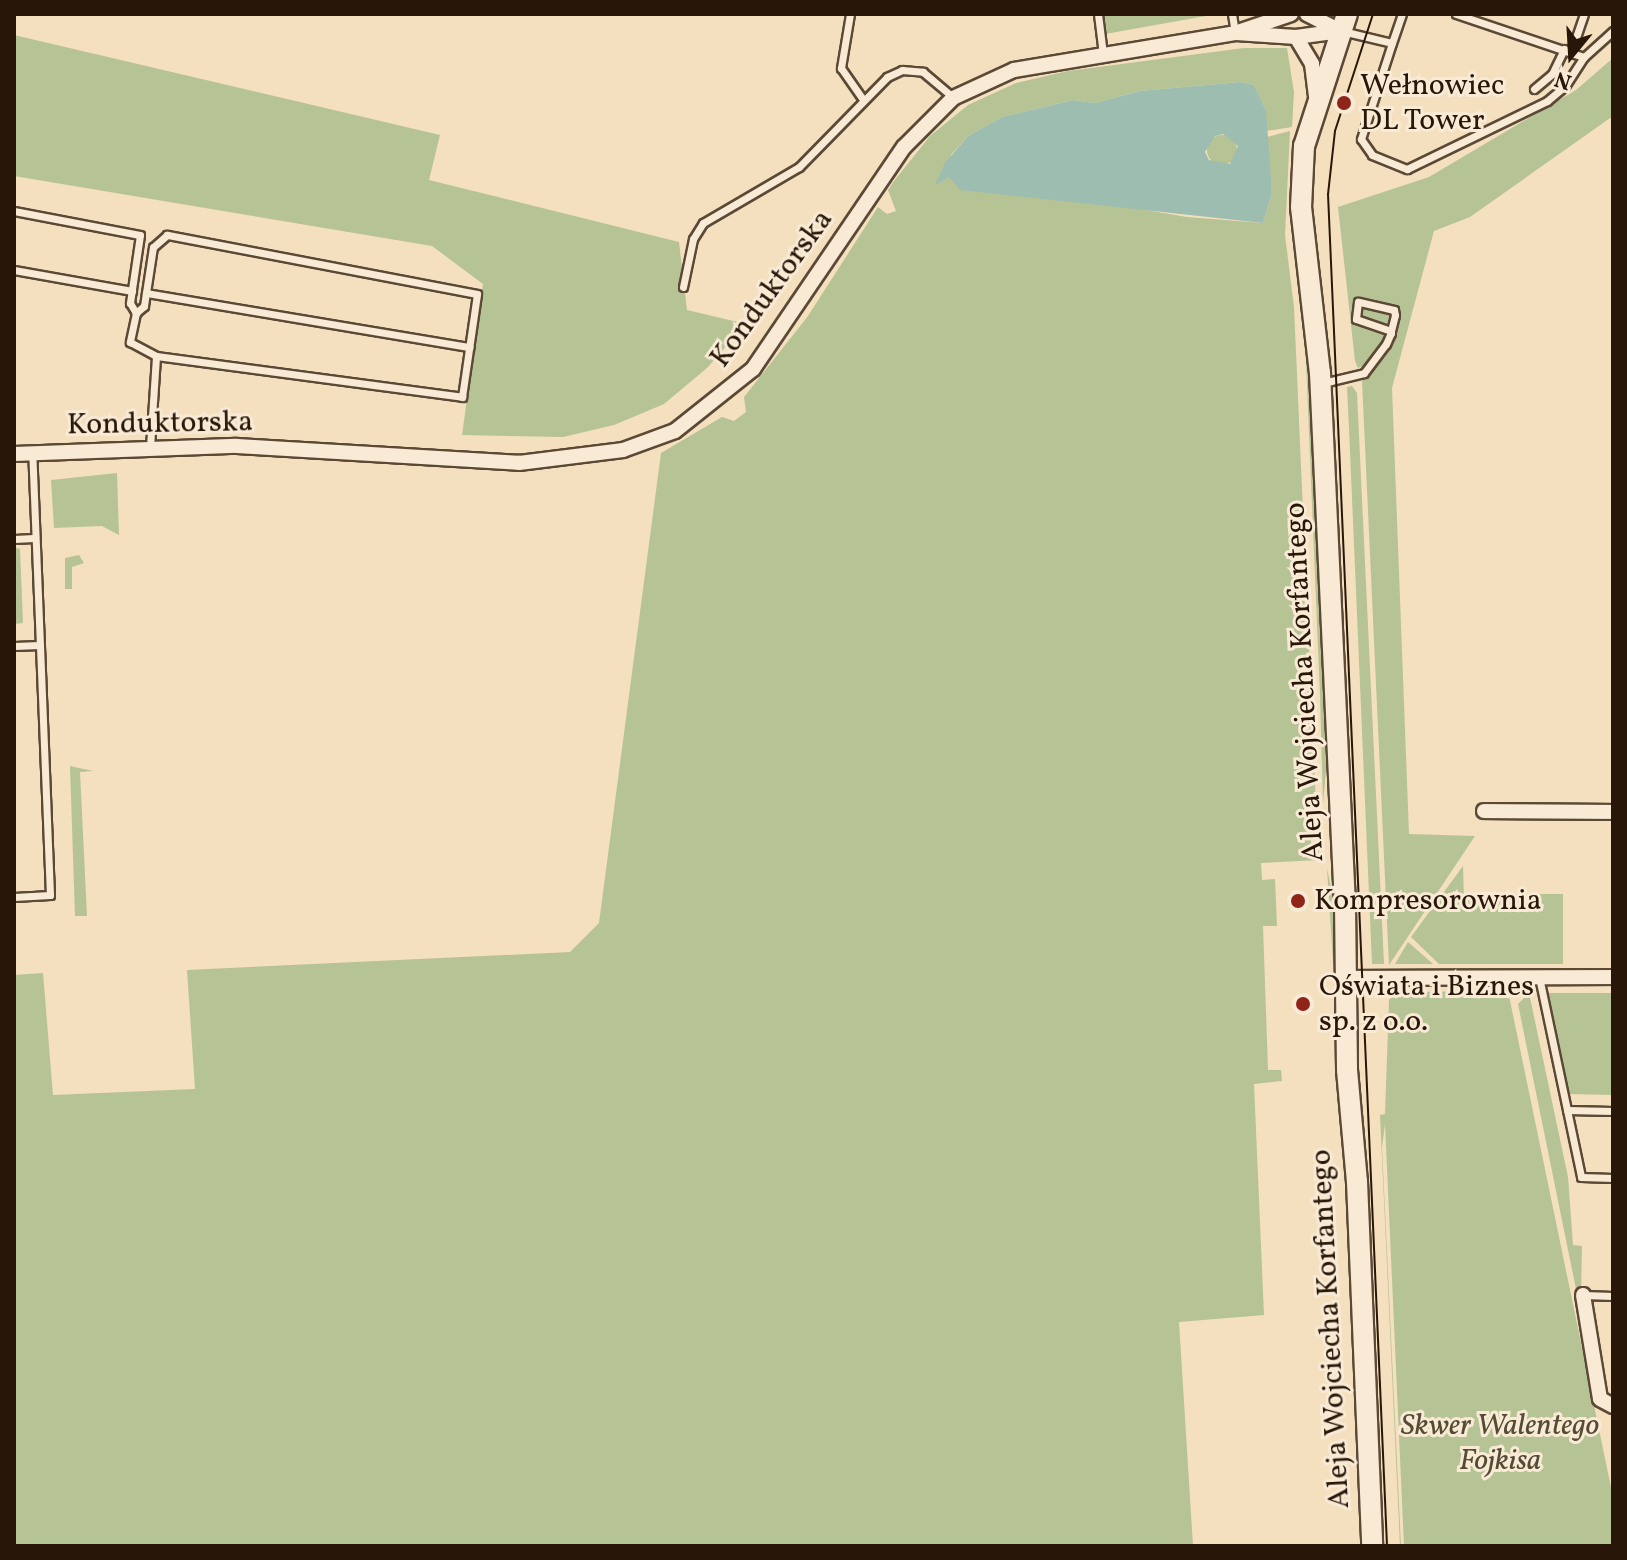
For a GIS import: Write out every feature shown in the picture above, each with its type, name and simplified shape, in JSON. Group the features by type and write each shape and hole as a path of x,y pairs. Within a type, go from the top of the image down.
{"main road":[{"name":"Aleja Wojciecha Korfantego","path":"1344,22 1315,109 1300,173 1321,383 1344,978 1372,1546"}],"street":[{"name":"Konduktorska","path":"14,454 237,446 559,461 623,450 675,431 753,369 904,147 953,98 1014,70 1235,33 1291,14"},
{"path":"1307,14 1344,22"},
{"name":"Konduktorska","path":"1235,33 1296,37 1344,22"},
{"path":"1296,37 1312,64 1315,109"},
{"path":"1484,811 1613,812"},
{"path":"1344,978 1613,977"},
{"path":"1583,1295 1600,1399 1613,1406"}],"lane":[{"path":"850,14 841,68 863,100"},
{"path":"1098,14 1103,54"},
{"path":"1232,14 1235,33"},
{"path":"1402,14 1361,139 1372,155 1407,169 1547,101 1565,86 1584,57 1613,31"},
{"path":"1456,14 1584,57"},
{"path":"1534,89 1552,74 1584,14"},
{"path":"1344,22 1392,43"},
{"path":"683,287 693,239 703,223 799,167 887,77 908,70 930,75 953,98"},
{"path":"14,211 136,233 142,241 130,303 136,313"},
{"path":"167,235 477,294 465,390 454,398 156,356 130,342 136,313 146,293 153,247 167,235"},
{"path":"14,270 132,291"},
{"path":"146,293 470,347"},
{"path":"1321,383 1364,373 1380,356 1391,331 1394,310 1358,302 1356,319 1391,331"},
{"path":"150,447 156,356"},
{"path":"14,897 50,895 32,453"},
{"path":"14,539 34,538"},
{"path":"14,646 40,645"},
{"path":"1539,977 1581,1177 1613,1178"},
{"path":"1567,1110 1613,1111"},
{"path":"1583,1295 1613,1296"}],"green space":[{"path":"1104,14 1217,14 1105,34"},
{"path":"14,35 440,135 429,180 679,242 687,310 746,324 707,368 664,404 614,425 563,437 462,435 483,284 432,246 14,176"},
{"path":"1244,48 1287,48 1294,92 1292,127 1266,131 1266,110 1254,85 1240,82 1140,91 1095,103 1073,100 1002,117 968,136 951,155 949,177 1187,217 1263,223 1272,193 1267,137 1290,131 1285,235 1294,307 1317,829 1311,833 1311,845 1319,849 1319,860 1261,863 1262,880 1275,879 1277,926 1263,926 1268,1070 1281,1070 1282,1081 1254,1084 1264,1315 1179,1322 1193,1546 14,1546 14,975 43,973 53,1095 195,1089 187,970 570,952 599,923 661,453 722,417 734,421 746,412 744,397 808,316 878,207 887,214 896,211 888,190 894,181 930,136 968,105 1016,83 1068,71"},
{"path":"1613,58 1613,116 1470,217 1434,231 1392,388 1409,834 1475,836 1389,965 1362,381 1369,375 1365,365 1358,368 1355,361 1338,207 1429,177 1576,90"},
{"path":"1222,135 1233,139 1237,150 1233,161 1222,165 1211,161 1207,150 1211,139"},
{"path":"1303,290 1328,747 1323,804 1320,695"},
{"path":"1352,386 1357,393 1384,964 1372,964 1347,387"},
{"path":"117,473 119,535 102,526 54,528 51,480"},
{"path":"14,547 20,549 23,623 14,624"},
{"path":"79,555 84,563 72,567 72,589 65,589 65,558"},
{"path":"70,766 93,771 80,772 87,916 75,916"},
{"path":"1463,866 1464,900 1500,900 1500,894 1563,894 1563,964 1439,964 1411,937"},
{"path":"1327,868 1335,908 1335,979 1334,979"},
{"path":"1408,942 1433,964 1395,964"},
{"name":"Skwer Walentego Fojkisa","path":"1508,991 1613,1497 1613,1546 1404,1546 1385,1124 1382,1147 1400,1546 1380,1115 1385,1114 1389,1000 1396,992"},
{"path":"1529,993 1568,1177 1573,1245 1582,1246 1581,1294 1577,1294 1518,1004"},
{"path":"1545,993 1613,993 1613,1095 1567,1094"}],"shaded area":[{"path":"1240,82 1254,85 1266,110 1272,193 1263,223 960,190 949,177 935,185 945,163 968,136 1002,117 1073,100 1095,103 1140,91","holes":["1223,134 1238,146 1230,164 1209,160 1205,152 1215,136"]}],"tram line":[{"path":"1373,14 1335,131 1328,194 1387,1546"}],"place":[{"name":"Wełnowiec DL Tower","path":"1344,103"},
{"name":"Kompresorownia","path":"1298,901"},
{"name":"Oświata i Biznes sp. z o.o.","path":"1303,1004"}]}
